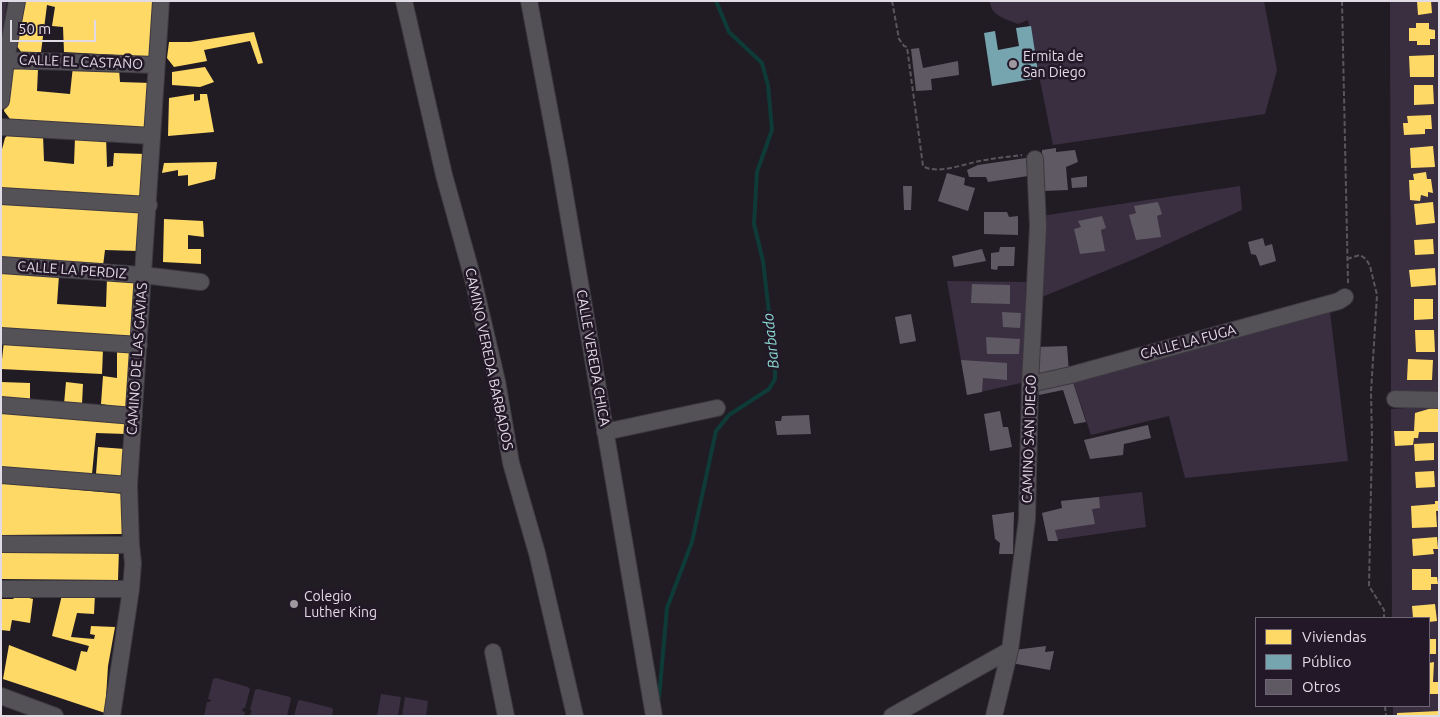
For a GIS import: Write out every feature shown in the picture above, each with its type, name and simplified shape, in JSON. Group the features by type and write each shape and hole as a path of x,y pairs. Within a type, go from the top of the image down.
{"street":[{"path":"1,101 6,60 17,1"},
{"name":"CAMINO DE LAS GAVIAS","path":"112,716 131,589 133,563 130,545 129,485 161,1"},
{"name":"CAMINO VEREDA BARBADOS","path":"404,1 444,175 473,279 497,382 511,463 537,554 575,716"},
{"name":"CALLE VEREDA CHICA","path":"529,1 559,160 654,716"},
{"name":"CALLE EL CASTAÑO","path":"6,60 156,65"},
{"path":"1,127 152,136"},
{"name":"CAMINO SAN DIEGO","path":"994,716 1010,650 1027,519 1030,384 1038,226 1035,160"},
{"path":"1,196 149,205"},
{"name":"CALLE LA PERDIZ","path":"1,266 143,275 201,282"},
{"name":"CALLE LA FUGA","path":"1030,384 1071,375 1334,303 1345,298"},
{"path":"1,336 139,344"},
{"path":"1396,399 1439,400"},
{"path":"1,405 134,416"},
{"path":"606,432 717,408"},
{"path":"1,475 129,485"},
{"path":"1,544 130,545"},
{"path":"1,589 131,589"},
{"path":"892,716 1010,650"},
{"path":"493,652 506,716"},
{"path":"1,696 56,716"}],"path":[{"path":"892,1 899,39 907,47 923,166 928,169 950,168 1028,154 1035,160"},
{"path":"1342,1 1348,284 1345,298"},
{"path":"1347,259 1360,255 1366,259 1374,276 1377,295 1371,392 1369,586 1384,610 1384,617"}],"shaded area":[{"path":"1,1 7,1 1,40"},
{"path":"990,1 1264,1 1277,70 1265,114 1053,145 1028,20 1018,24 996,14"},
{"path":"1390,1 1439,1 1438,391 1391,392"},
{"path":"1240,186 1242,210 1139,257 1042,297 1041,216"},
{"path":"947,281 1026,282 1024,378 1021,383 967,395"},
{"path":"1329,304 1348,461 1185,478 1169,416 1091,435 1071,375"},
{"path":"1439,406 1439,716 1393,716 1393,707 1430,707 1430,617 1392,617 1391,409"},
{"path":"1142,492 1146,527 1048,541 1042,513 1062,508 1061,501"},
{"path":"216,678 250,689 245,708 242,711 245,712 244,716 204,716 207,702 211,700 208,699 213,679"},
{"path":"258,689 290,697 287,716 249,716 252,711 250,710 255,690"},
{"path":"381,694 401,697 398,716 377,716"},
{"path":"405,697 428,701 426,716 402,716"},
{"path":"298,701 332,708 332,716 294,716"}],"building: Viviendas":[{"path":"22,1 155,2 152,57 64,52 63,27 52,26 55,7 47,5 41,52 22,53 16,45"},
{"path":"1417,1 1431,1 1432,13 1418,15"},
{"path":"1416,23 1429,23 1429,29 1435,30 1435,39 1430,39 1430,45 1417,45 1417,41 1409,41 1409,28 1416,28"},
{"path":"254,32 263,63 258,64 250,41 204,50 207,61 174,67 167,58 169,42 190,42"},
{"path":"1434,55 1434,77 1410,77 1409,56"},
{"path":"73,66 119,69 120,82 151,83 146,129 10,119 4,111 11,71 17,67 38,69 37,91 70,94"},
{"path":"205,67 214,82 200,87 172,85 172,72"},
{"path":"1414,85 1433,85 1434,104 1414,105"},
{"path":"194,94 194,101 200,100 200,94 207,94 214,132 168,136 169,98"},
{"path":"1431,115 1432,129 1425,129 1425,134 1404,135 1403,123 1408,123 1407,116"},
{"path":"10,132 43,135 44,161 74,164 75,138 106,136 107,167 113,166 114,153 145,154 142,199 1,191 1,153 5,138"},
{"path":"1433,146 1435,167 1411,168 1410,148"},
{"path":"217,162 215,179 188,186 188,175 178,176 178,170 162,173 164,163"},
{"path":"1426,172 1427,179 1431,179 1433,193 1428,192 1428,197 1421,195 1420,201 1410,200 1409,180 1414,180 1413,174"},
{"path":"1,201 134,207 141,215 138,251 105,250 103,266 1,259"},
{"path":"1433,202 1435,223 1416,225 1414,204"},
{"path":"164,219 203,221 204,237 188,235 188,249 201,249 201,264 163,262"},
{"path":"1433,239 1434,254 1415,255 1414,240"},
{"path":"1435,268 1436,285 1411,287 1409,270"},
{"path":"1,271 59,275 57,304 106,307 107,278 134,279 132,336 1,329"},
{"path":"1414,299 1433,299 1433,319 1414,320"},
{"path":"1415,330 1434,330 1435,352 1416,352"},
{"path":"4,341 103,349 102,374 1,369"},
{"path":"117,349 131,349 131,403 126,408 101,404 103,376 117,378"},
{"path":"1408,359 1433,360 1432,380 1407,380"},
{"path":"1,382 30,383 30,399 1,399"},
{"path":"66,382 83,384 82,404 64,404"},
{"path":"1439,406 1439,432 1419,432 1418,438 1414,438 1413,445 1395,446 1394,431 1414,431 1415,413"},
{"path":"1,409 128,419 126,434 96,433 92,474 1,467"},
{"path":"1434,443 1434,460 1415,461 1414,444"},
{"path":"98,447 125,449 123,477 96,474"},
{"path":"1434,471 1435,487 1416,488 1415,472"},
{"path":"1,483 124,494 122,534 1,535"},
{"path":"1435,501 1439,501 1439,511 1436,511 1437,527 1412,528 1411,506 1435,504"},
{"path":"1437,537 1438,549 1433,549 1434,554 1413,556 1412,539"},
{"path":"119,549 118,580 1,579 1,550"},
{"path":"1412,569 1431,569 1431,577 1437,577 1438,584 1431,584 1431,590 1412,590"},
{"path":"95,594 94,614 77,613 71,637 94,639 95,635 90,634 91,626 115,627 108,666 105,713 3,679 9,645 76,671 81,651 87,652 89,646 52,636 62,595"},
{"path":"17,595 33,599 30,623 12,620 10,631 1,630 1,599 13,599"},
{"path":"1435,604 1437,621 1430,622 1430,617 1413,617 1412,606"},
{"path":"1430,639 1436,639 1436,654 1430,654"},
{"path":"1434,662 1433,682 1438,682 1438,694 1430,694 1430,663"},
{"path":"1439,711 1439,716 1397,716 1397,713"}],"building: Público":[{"name":"Ermita de San Diego","path":"1031,26 1039,78 992,86 984,33 995,31 998,50 1019,46 1016,28"}],"building: Otros":[{"path":"919,48 923,68 958,61 959,75 931,79 932,90 916,91 911,49"},
{"path":"1056,148 1056,152 1075,150 1078,162 1066,167 1068,190 1043,191 1042,150"},
{"path":"1026,158 1028,176 988,182 986,177 969,177 967,170 978,165"},
{"path":"947,173 965,178 964,185 975,188 968,211 938,201"},
{"path":"1087,176 1087,187 1072,188 1071,178"},
{"path":"903,186 912,186 911,210 904,210"},
{"path":"1158,202 1162,214 1157,216 1161,237 1136,240 1129,215 1136,213 1134,206"},
{"path":"984,212 1007,212 1009,217 1018,216 1018,235 984,234"},
{"path":"1102,216 1106,228 1101,230 1105,251 1080,254 1074,229 1081,227 1078,221"},
{"path":"1263,238 1265,246 1272,244 1276,261 1260,266 1256,255 1251,254 1248,242"},
{"path":"1000,247 1015,247 1014,266 998,266 997,270 991,269 991,253 999,252"},
{"path":"982,249 986,261 954,267 952,256"},
{"path":"972,284 1010,285 1010,304 971,303"},
{"path":"1002,312 1021,313 1020,328 1003,327"},
{"path":"911,314 916,341 900,344 895,317"},
{"path":"986,337 1020,339 1019,354 987,354"},
{"path":"1067,346 1069,372 1037,377 1036,347"},
{"path":"961,360 1007,363 1007,380 983,378 982,392 967,395"},
{"path":"1072,379 1086,422 1074,424 1063,390 1039,395 1038,386"},
{"path":"1000,411 1003,427 1008,427 1012,447 990,451 984,414"},
{"path":"809,415 811,434 777,435 775,421 781,421 782,416"},
{"path":"1148,425 1151,438 1124,444 1123,455 1090,459 1084,440"},
{"path":"1099,497 1100,508 1092,509 1095,524 1055,530 1058,541 1048,541 1042,513 1062,508 1061,501"},
{"path":"1014,512 1013,554 999,554 1000,543 995,539 992,515"},
{"path":"1046,646 1045,652 1054,651 1050,670 1011,663 1014,650"}],"waterway":[{"name":"Barbado","path":"659,698 667,608 692,542 716,431 729,415 769,389 775,379 763,261 754,224 757,172 772,130 768,85 762,63 729,32 716,1"}],"place":[{"name":"Ermita de San Diego","path":"1013,64"},
{"name":"Colegio Luther King","path":"294,604"}]}
